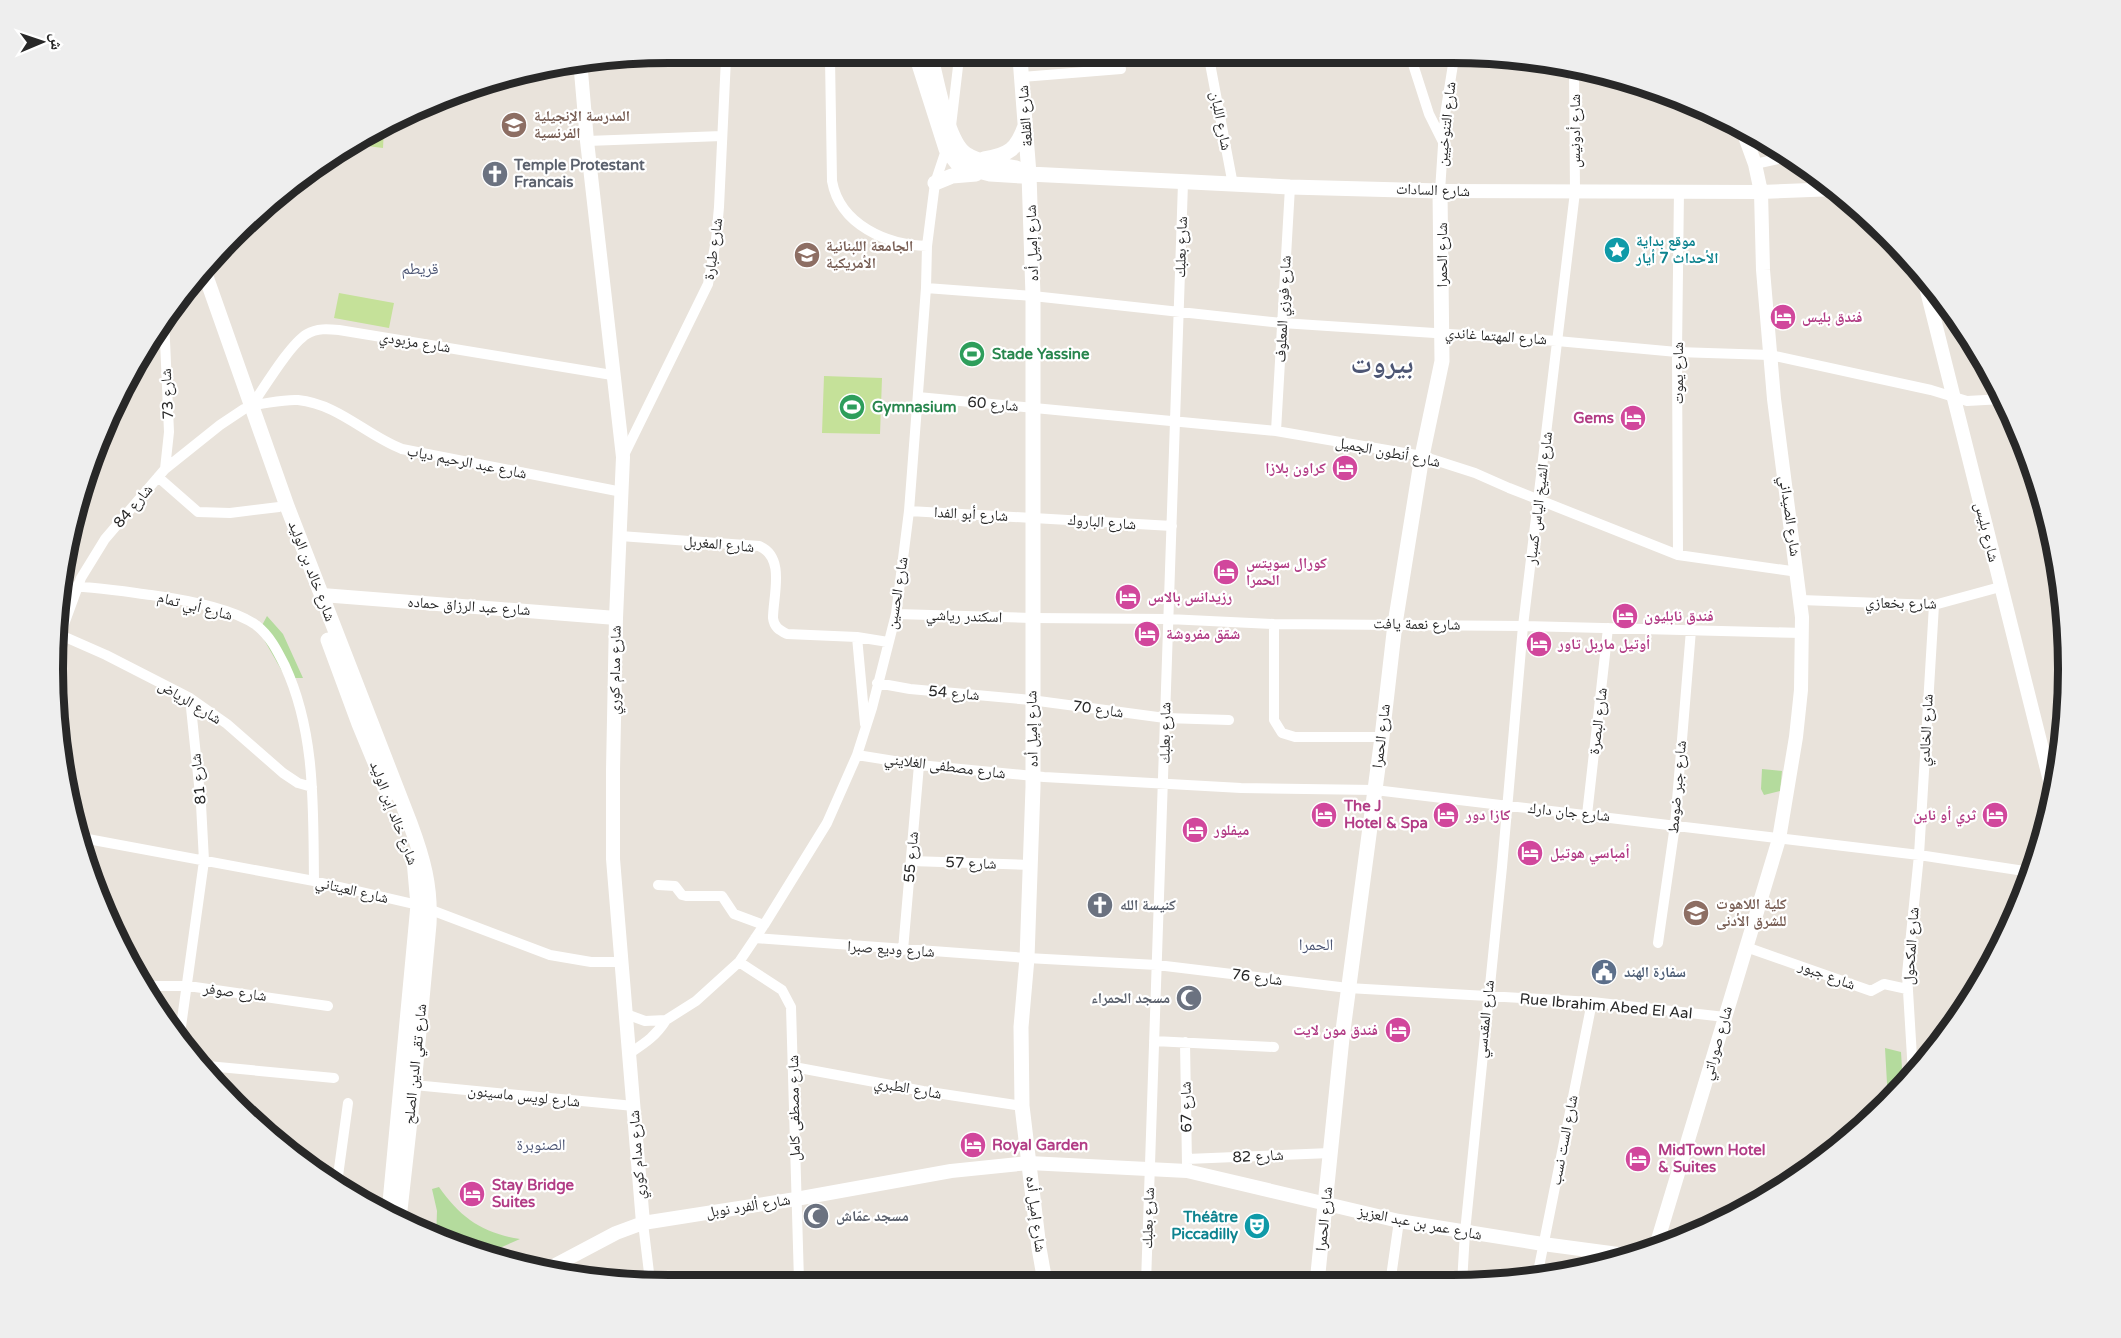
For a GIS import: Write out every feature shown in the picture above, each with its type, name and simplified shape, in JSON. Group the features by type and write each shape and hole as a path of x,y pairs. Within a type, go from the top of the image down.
{"main road":[{"path":"919,63 946,149 961,165 990,174"},
{"path":"932,63 951,133 962,151 978,160 1021,169 1029,174"},
{"name":"شارع القلعة","path":"1021,63 1029,174"},
{"path":"978,160 998,156 1012,150 1018,143 1026,123"},
{"path":"935,183 961,175 1022,176 1029,174"},
{"name":"شارع السادات","path":"1029,174 1183,183 1440,191"},
{"name":"شارع إميل أده","path":"1029,174 1034,296 1032,776 1027,958 1021,1026 1022,1106 1039,1248 1045,1275"},
{"name":"شارع الحمرا","path":"1318,1275 1348,988 1395,624 1422,456 1442,361 1440,191"},
{"name":"شارع خالد بن الوليد","path":"201,283 410,823 426,872"},
{"name":"شارع خالد بن الوليد","path":"248,407 279,507 359,724"},
{"name":"شارع خالد إبن الوليد","path":"359,724 411,849 424,906"},
{"name":"شارع خالد إبن الوليد","path":"424,906 426,872"},
{"name":"شارع تقي الدين الصلح","path":"400,1212 414,1085 424,906"},
{"name":"شارع تقي الدين الصلح","path":"389,1206 424,906"}],"street":[{"name":"شارع طبارة","path":"623,457 708,284 716,240 726,63"},
{"path":"825,63 831,121"},
{"path":"830,63 832,181 835,193 843,207 858,223 878,235 900,243 927,246"},
{"name":"شارع الحسين","path":"630,1053 651,1040 666,1020 696,1001 739,962 764,926 834,810 857,755 896,614 909,511 926,288 927,246 935,183 951,133 958,63"},
{"name":"شارع اللبان","path":"1210,63 1233,185"},
{"path":"1414,63 1429,114 1443,142"},
{"name":"شارع التنوخيين","path":"1440,191 1443,142 1453,63"},
{"path":"1022,77 1121,69"},
{"name":"شارع مدام كوري","path":"581,70 612,375 623,457 612,770 613,859 649,1275"},
{"name":"شارع أدونيس","path":"1574,76 1575,192"},
{"path":"587,141 722,136"},
{"name":"شارع الصيداني","path":"1746,139 1755,164 1761,192 1763,270 1770,355 1798,572 1803,633 1797,725 1779,839"},
{"path":"1755,164 1779,159"},
{"name":"شارع بعلبك","path":"1146,1275 1183,183"},
{"name":"شارع فوزي المعلوف","path":"1276,431 1290,187"},
{"name":"شارع يموت","path":"1678,555 1679,190"},
{"name":"شارع السادات","path":"1440,191 1761,192 1823,190"},
{"name":"شارع الشيخ الياس كسبار","path":"1508,805 1523,626 1575,192"},
{"name":"شارع المهتما غاندي","path":"926,288 1034,296 1282,323 1557,340 1677,352 1770,355 1931,390 1954,399 1967,401 1995,399"},
{"name":"شارع بليس","path":"1928,293 2048,775"},
{"name":"شارع مزبودي","path":"248,407 295,345 306,335 320,329 339,330 612,375"},
{"name":"شارع 73","path":"161,473 169,432 165,333"},
{"name":"شارع 60","path":"918,397 1033,407"},
{"name":"شارع عبد الرحيم دياب","path":"248,407 296,400 319,404 334,410 389,444 402,449 622,492"},
{"name":"شارع 84","path":"65,618 79,586 105,539 161,473 220,425 248,407"},
{"name":"شارع أنطون الجميل","path":"1033,407 1276,431 1422,456 1475,473 1678,555 1798,572"},
{"path":"161,473 198,512 230,513 279,507"},
{"name":"شارع أبو الفدا","path":"909,511 1032,517"},
{"name":"شارع الباروك","path":"1032,517 1172,526"},
{"name":"شارع المغربل","path":"620,536 751,545 766,549 774,560 776,577 773,618 776,628 787,634 857,637 888,642"},
{"name":"شارع أبي تمام","path":"69,586 178,599 229,613 255,625 274,643 296,694 305,724 312,787 314,881"},
{"name":"شارع بخعازي","path":"1801,600 1934,605 2000,588"},
{"name":"شارع عبد الرزاق حماده","path":"322,595 616,618"},
{"name":"شارع الخالدي","path":"1919,855 1934,605"},
{"name":"اسكندر رياشي","path":"896,614 1032,618"},
{"name":"شارع نعمة يافت","path":"1032,618 1803,633"},
{"path":"1274,624 1274,720 1282,733 1295,737 1382,738"},
{"name":"شارع البصرة","path":"1587,815 1608,628"},
{"name":"شارع جبر ضومط","path":"1658,943 1675,825 1691,630"},
{"name":"شارع الرياض","path":"64,637 106,655 190,698 227,724 283,773 298,783 312,787"},
{"path":"857,637 865,730"},
{"name":"شارع 54","path":"877,683 1031,700"},
{"name":"شارع 81","path":"181,1028 204,861 190,698"},
{"name":"شارع 70","path":"1031,700 1165,718 1229,720"},
{"name":"شارع مصطفى الغلايني","path":"857,755 919,765 1032,776"},
{"name":"شارع 55","path":"903,950 919,765"},
{"name":"شارع جان دارك","path":"1032,776 1241,788 1375,790 1919,855 2023,871"},
{"name":"شارع المقدسي","path":"1463,1275 1487,997 1508,805"},
{"name":"شارع العيتاني","path":"88,839 314,881 424,906 550,955 591,962 622,962"},
{"name":"شارع صوراتي","path":"1658,1239 1779,839"},
{"name":"شارع المكحول","path":"1912,1064 1906,974 1919,855"},
{"name":"شارع 57","path":"911,861 1030,865"},
{"path":"658,885 675,886 682,895 686,896 722,896 734,914 764,926"},
{"name":"شارع وديع صبرا","path":"755,938 1027,958"},
{"name":"شارع جبور","path":"1746,947 1871,991 1886,984 1907,989"},
{"name":"شارع 76","path":"1027,958 1157,965 1348,988 1487,997"},
{"name":"شارع مصطفى كامل","path":"739,962 776,984 787,996 792,1018 798,1275"},
{"name":"شارع صوفر","path":"153,986 188,986 328,1006"},
{"name":"Rue Ibrahim Abed El Aal","path":"1487,997 1592,1002 1725,1017"},
{"name":"شارع الست نسب","path":"1539,1269 1592,1002"},
{"path":"626,1014 645,1021 666,1020"},
{"path":"1154,1041 1274,1047"},
{"name":"شارع 67","path":"1185,1042 1187,1165"},
{"path":"211,1066 334,1078"},
{"name":"شارع الطبري","path":"794,1067 923,1091 1022,1106"},
{"name":"شارع لويس ماسينون","path":"414,1085 634,1106"},
{"path":"338,1177 348,1103"},
{"name":"شارع 82","path":"1187,1165 1330,1153"},
{"name":"شارع عمر بن عبد العزيز","path":"1029,1163 1150,1168 1187,1165 1325,1204 1399,1221 1612,1253"},
{"name":"شارع ألفرد نوبل","path":"557,1264 616,1233 643,1223 796,1199 951,1171 1029,1163"},
{"path":"1391,1275 1399,1221"}],"green space":[{"path":"384,134 383,148 363,146"},
{"path":"339,293 394,303 389,328 334,318"},
{"name":"Gymnasium","path":"824,376 882,378 880,434 822,433"},
{"path":"267,616 283,634 303,678 286,678 259,631"},
{"path":"1762,769 1782,771 1780,791 1764,795 1761,789"},
{"path":"1885,1048 1901,1052 1902,1075 1887,1091"},
{"path":"439,1187 464,1215 483,1228 520,1239 496,1249 436,1229 437,1211 432,1189"}],"place":[{"name":"المدرسة الإنجيلية الفرنسية","path":"514,125"},
{"name":"Temple Protestant Francais","path":"495,174"},
{"name":"موقع بداية الأحداث 7 أيار","path":"1617,250"},
{"name":"الجامعة اللبنانية الأمريكية","path":"807,255"},
{"name":"فندق بليس","path":"1783,317"},
{"name":"Stade Yassine","path":"972,354"},
{"name":"Gymnasium","path":"852,407"},
{"name":"Gems","path":"1633,418"},
{"name":"كراون بلازا","path":"1345,468"},
{"name":"كورال سويتس الحمرا","path":"1226,572"},
{"name":"رزيدانس بالاس","path":"1128,597"},
{"name":"فندق نابليون","path":"1625,616"},
{"name":"شقق مفروشة","path":"1147,634"},
{"name":"أوتيل ماربل تاور","path":"1539,644"},
{"name":"The J Hotel & Spa","path":"1324,815"},
{"name":"كازا دور","path":"1446,815"},
{"name":"ثري أو ناين","path":"1995,815"},
{"name":"ميفلور","path":"1195,830"},
{"name":"أمباسي هوتيل","path":"1530,853"},
{"name":"كنيسة الله","path":"1100,905"},
{"name":"كلية اللاهوت للشرق الأدنى","path":"1696,913"},
{"name":"سفارة الهند","path":"1604,972"},
{"name":"مسجد الحمراء","path":"1189,998"},
{"name":"فندق مون لايت","path":"1398,1030"},
{"name":"Royal Garden","path":"973,1145"},
{"name":"MidTown Hotel & Suites","path":"1638,1159"},
{"name":"Stay Bridge Suites","path":"472,1194"},
{"name":"مسجد عمّاش","path":"816,1216"},
{"name":"Théâtre Piccadilly","path":"1257,1226"}],"district":[{"name":"قريطم","path":"420,268"},
{"name":"بيروت","path":"1382,364"},
{"name":"الحمرا","path":"1316,944"},
{"name":"الصنوبرة","path":"541,1144"}]}
